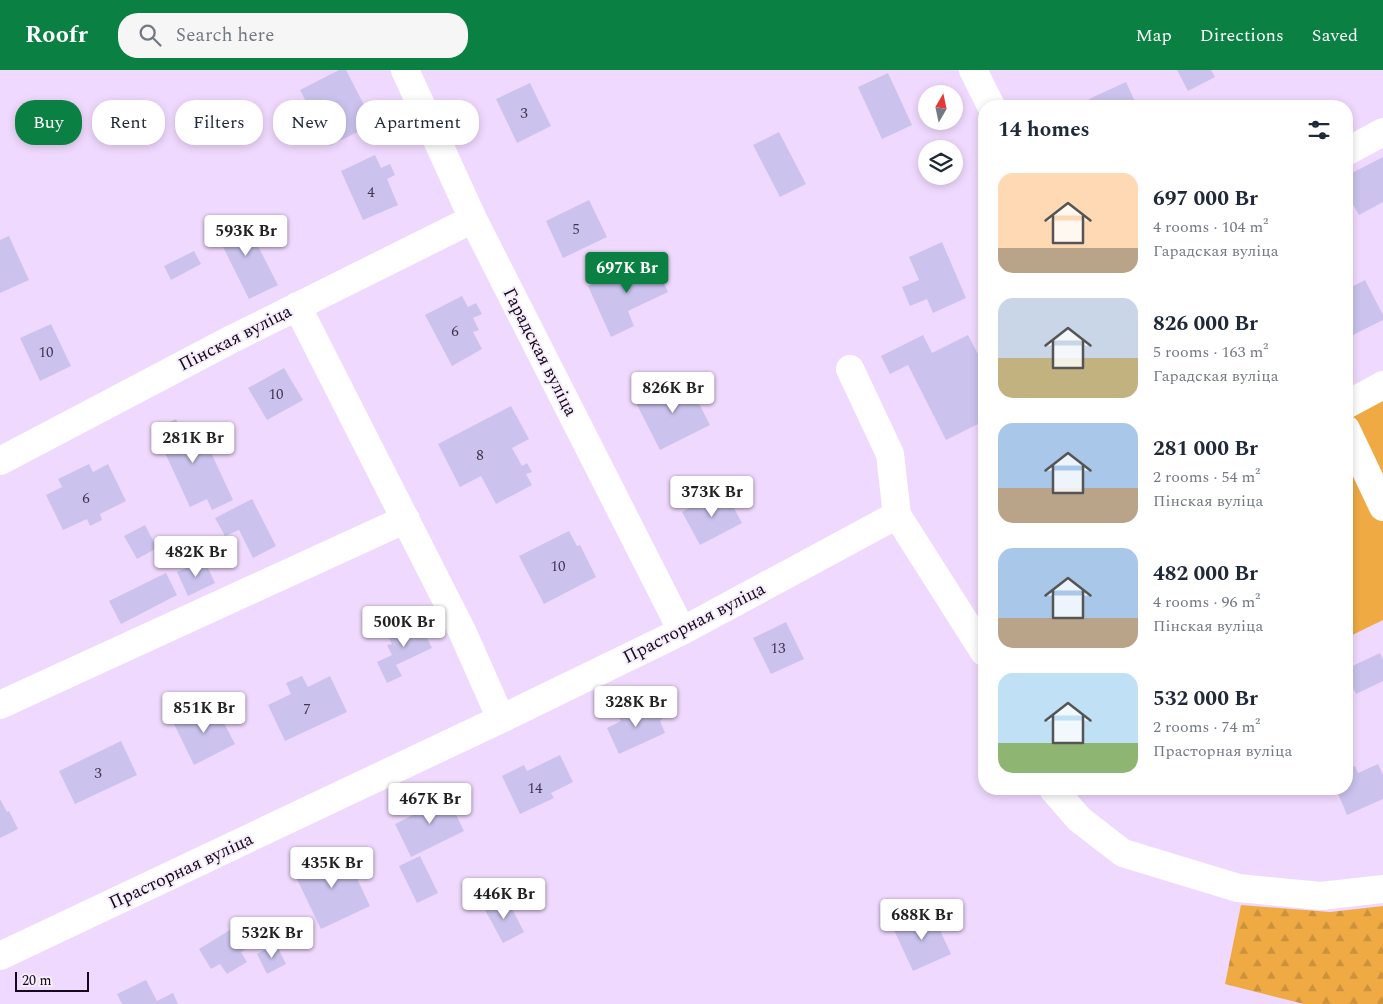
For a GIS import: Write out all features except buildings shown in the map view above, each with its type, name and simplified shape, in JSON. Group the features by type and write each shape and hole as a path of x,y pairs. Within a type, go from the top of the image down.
{"street":[{"name":"Гарадская вуліца","path":"405,70 473,219 682,631"},
{"path":"973,70 988,100"},
{"path":"1353,148 1383,132"},
{"name":"Пінская вуліца","path":"3,454 473,219"},
{"path":"297,306 462,631 501,718"},
{"path":"850,369 890,454 897,515 978,643"},
{"path":"1353,400 1383,384"},
{"path":"1353,444 1383,507"},
{"name":"Прасторная вуліца","path":"0,956 682,631 897,515"},
{"path":"0,704 406,519"},
{"path":"1058,795 1079,819 1123,853 1238,888 1321,896 1383,889"}],"green space":[{"path":"1383,395 1383,496 1353,433 1353,416 1361,407"},
{"path":"1353,456 1380,509 1383,521 1383,620 1353,635"},
{"path":"1241,905 1330,912 1383,906 1383,1004 1304,1004 1225,984"}]}
